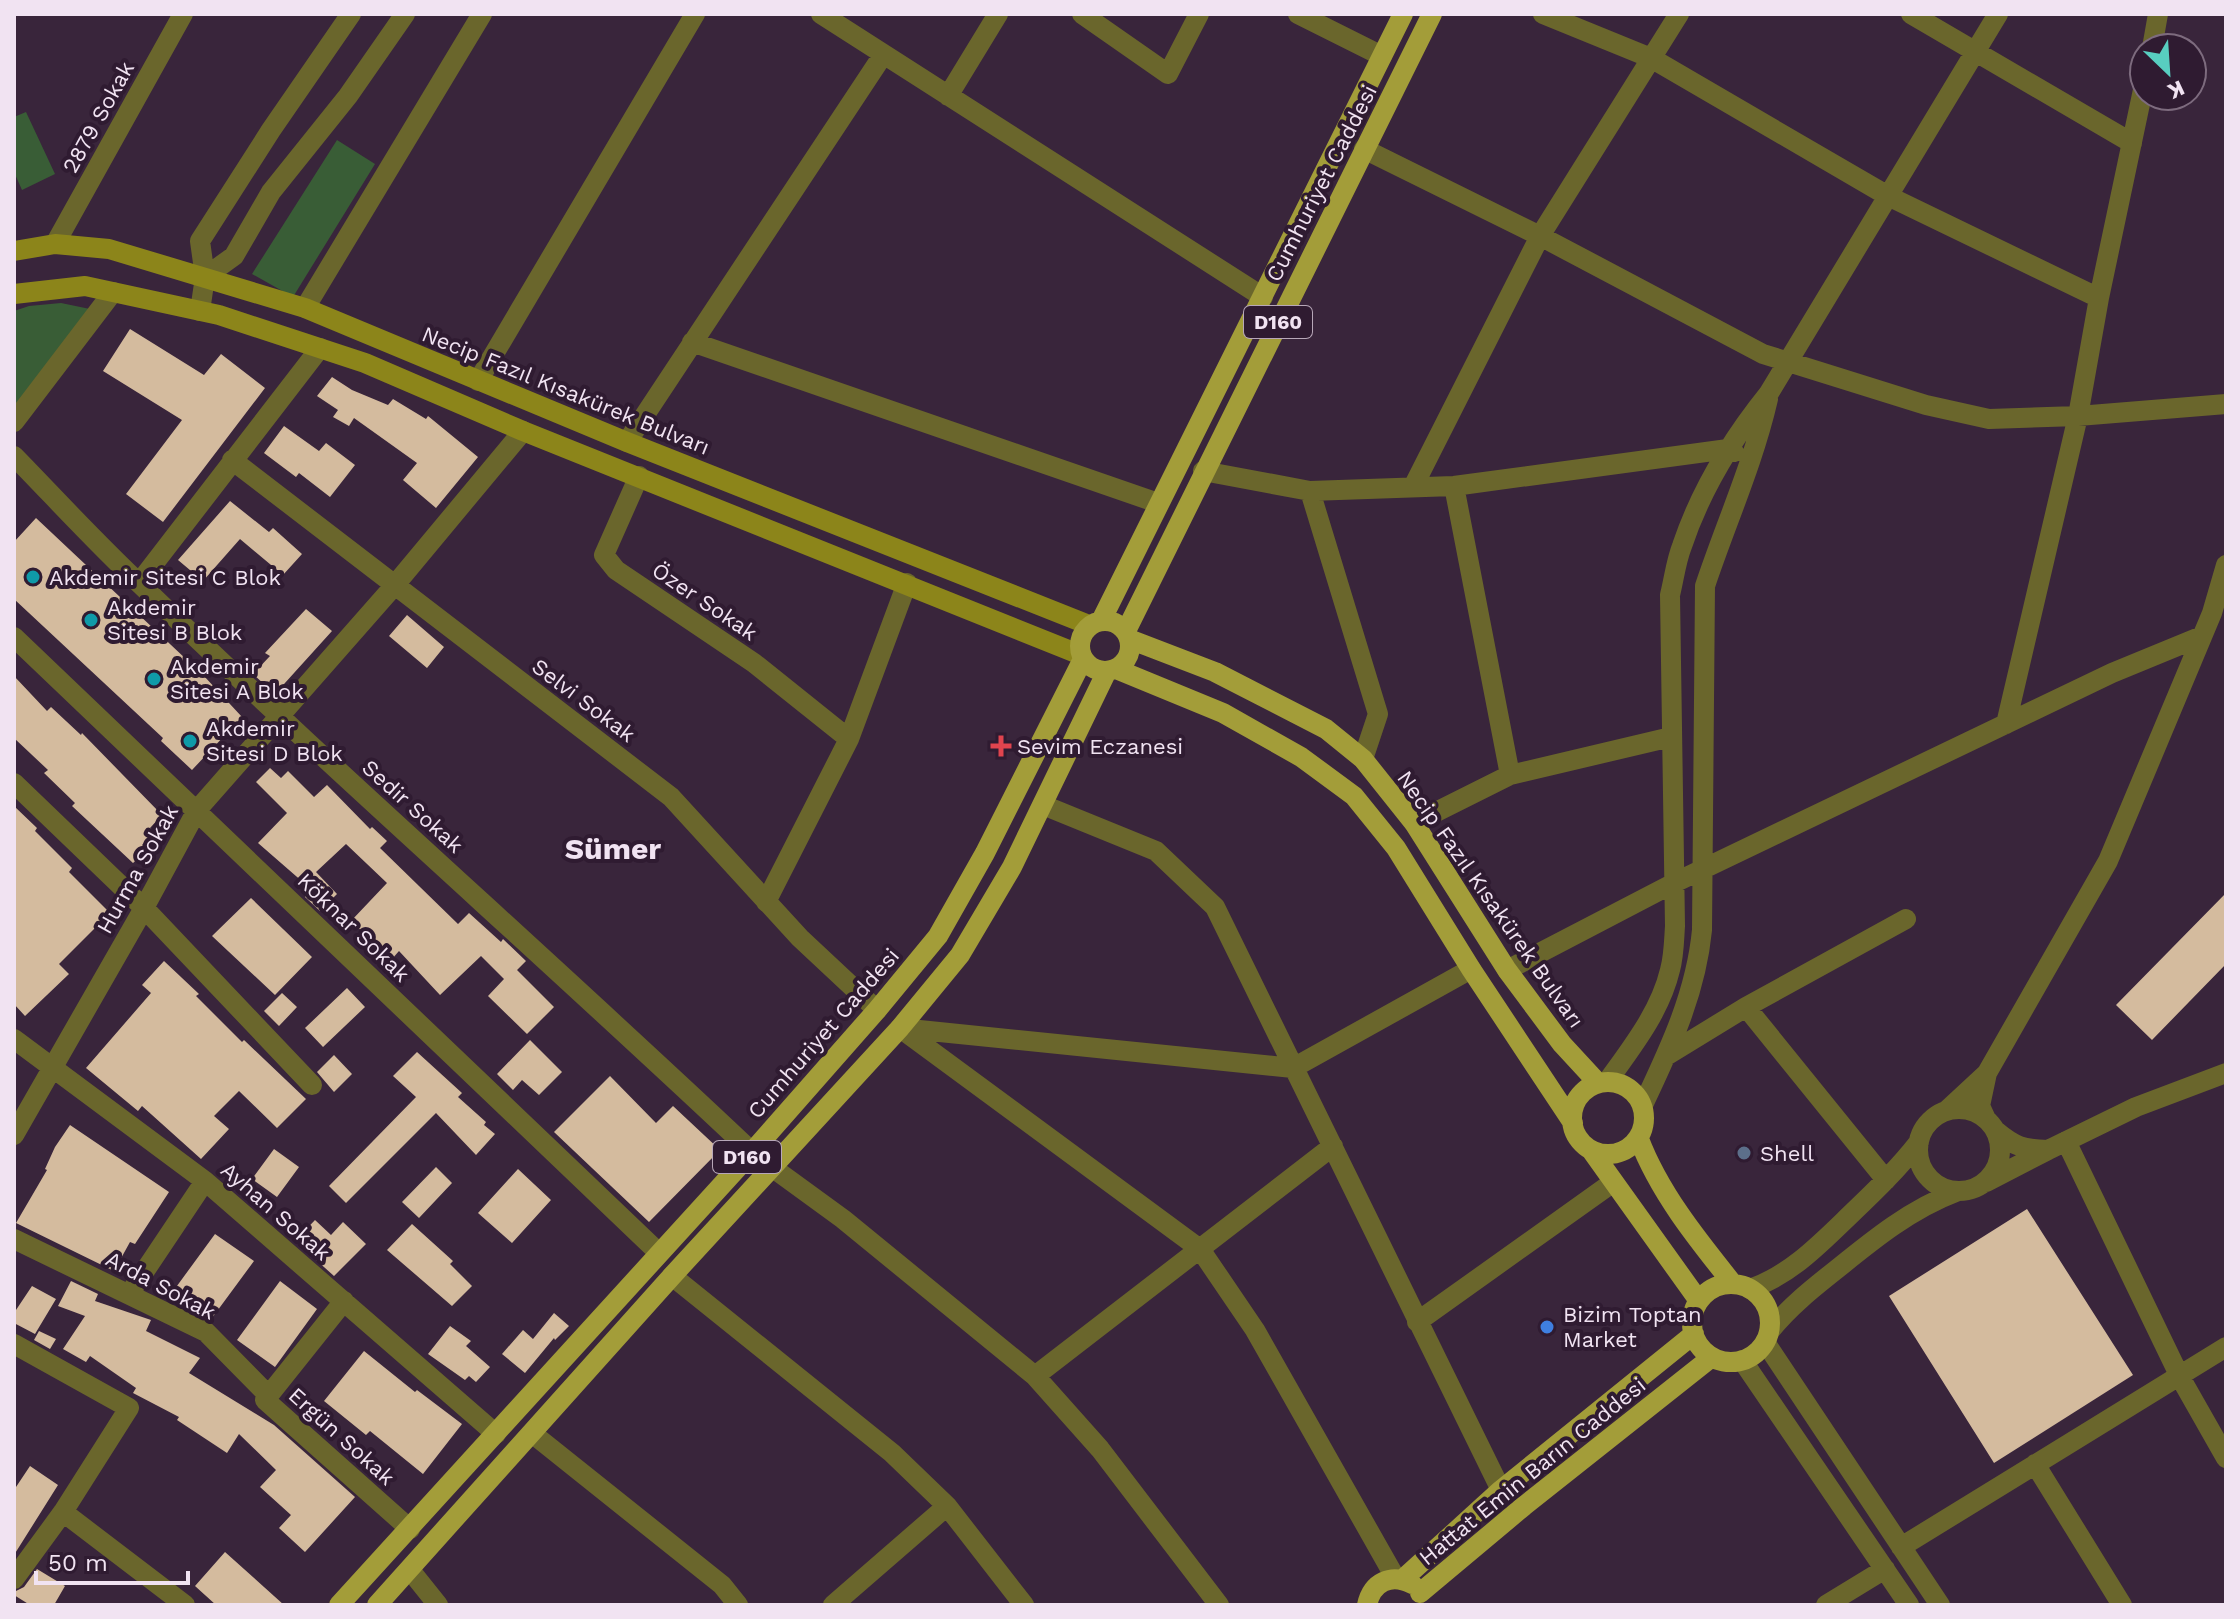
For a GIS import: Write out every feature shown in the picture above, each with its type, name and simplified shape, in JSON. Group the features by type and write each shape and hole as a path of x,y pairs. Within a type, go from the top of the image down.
{"main road":[{"name":"Cumhuriyet Caddesi","path":"1095,623 1263,297 1403,14"},
{"name":"Cumhuriyet Caddesi","path":"1128,635 1203,471 1432,14"},
{"name":"Necip Fazıl Kısakürek Bulvarı","path":"14,251 55,244 109,249 305,308 627,442 1095,623"},
{"path":"14,294 85,286 200,311 365,363 523,431 907,583 1082,657 1091,667 1112,670 1223,713 1301,757 1354,796 1396,848 1471,969 1573,1123 1578,1139 1591,1150 1699,1301"},
{"path":"1082,657 1080,639 1095,623 1113,621 1128,635 1128,656 1112,670"},
{"name":"Necip Fazıl Kısakürek Bulvarı","path":"1128,635 1229,679 1326,729 1363,759 1414,823 1507,970 1562,1044 1603,1082"},
{"name":"Cumhuriyet Caddesi","path":"339,1605 752,1152 938,936 985,853 1082,657"},
{"name":"D160","path":"410,1570 672,1276 900,1028 960,955 1012,867 1112,670"},
{"path":"1573,1123 1573,1108 1582,1092 1603,1082 1628,1087 1643,1105 1645,1121 1639,1139 1620,1153 1608,1155 1591,1150"},
{"path":"1639,1139 1650,1169 1707,1252 1741,1287 1766,1307 1767,1337 1755,1354 1728,1362 1712,1357 1699,1346 1692,1318 1699,1301 1708,1291 1741,1287"},
{"name":"Hattat Emin Barın Caddesi","path":"1367,1605 1373,1589 1380,1583 1399,1579 1501,1490 1694,1334"},
{"name":"Hattat Emin Barın Caddesi","path":"1422,1599 1524,1506 1712,1357"},
{"path":"377,1605 410,1570"},
{"path":"1399,1579 1413,1585 1422,1599"}],"street":[{"name":"2879 Sokak","path":"55,244 183,14"},
{"path":"200,311 205,277 200,241 351,14"},
{"path":"205,277 234,256 271,192 348,96 405,14"},
{"path":"305,308 482,14"},
{"path":"478,381 695,14"},
{"path":"821,14 1263,297"},
{"path":"948,96 998,14"},
{"path":"1082,14 1168,74 1199,14"},
{"path":"1298,14 1382,56"},
{"path":"1543,14 1651,58 1888,196 2099,298"},
{"path":"1414,485 1540,236 1679,14"},
{"path":"1911,14 2132,143"},
{"path":"1603,1082 1643,1032 1660,1001 1671,969 1675,926 1670,595 1681,547 1728,449 1769,393 1998,14"},
{"path":"627,442 883,55"},
{"path":"2006,724 2078,416 2099,298 2138,112"},
{"path":"1364,149 1540,236 1763,354 1926,405 1989,419 2078,416 2226,404"},
{"path":"14,422 113,292"},
{"path":"692,342 1158,503"},
{"path":"139,583 320,348"},
{"path":"1643,1105 1690,997 1699,964 1703,871 1705,586 1752,460 1769,393"},
{"name":"Hurma Sokak","path":"14,1135 197,810 394,586 523,431"},
{"path":"1203,471 1310,491 1454,486 1728,449 1752,460"},
{"name":"Sedir Sokak","path":"14,456 139,583 280,717 616,1023 752,1152"},
{"name":"Selvi Sokak","path":"232,460 671,797 766,902 877,1010"},
{"name":"Özer Sokak","path":"639,476 604,555 616,570 754,663 849,739"},
{"path":"1454,486 1510,775"},
{"path":"1310,491 1378,714 1363,759"},
{"path":"1741,1287 1770,1282 1791,1269 1886,1180 1919,1142 1928,1123 1946,1111 1987,1073 2108,861 2202,636 2219,615 2226,565"},
{"path":"766,902 849,739 907,583"},
{"path":"1507,970 1674,883 2112,673 2202,636"},
{"name":"Köknar Sokak","path":"14,637 659,1253"},
{"path":"1414,823 1510,775 1671,737"},
{"path":"14,783 144,908 312,1085"},
{"path":"1043,805 1156,851 1215,907 1501,1490"},
{"path":"1666,1056 1746,1007 1906,919"},
{"path":"900,1028 1293,1068 1471,969"},
{"path":"1746,1007 1886,1180"},
{"path":"900,1028 1200,1249 1255,1330 1399,1579"},
{"name":"Ayhan Sokak","path":"14,1039 205,1181 496,1434"},
{"path":"1983,1184 1997,1166 2000,1154 1991,1125 1980,1106 1987,1073"},
{"path":"1940,1605 1767,1337 1801,1297 1929,1202 1970,1190 2136,1107 2225,1077"},
{"path":"1946,1111 1967,1110 1991,1125 2012,1145 2027,1150 2057,1145"},
{"path":"1919,1142 1918,1156 1930,1181 1956,1192"},
{"path":"2057,1145 2226,1458"},
{"path":"1035,1376 1333,1146"},
{"path":"773,1168 843,1219 1035,1376 1100,1449 1219,1605"},
{"path":"130,1293 205,1181"},
{"path":"1417,1322 1612,1183"},
{"name":"Arda Sokak","path":"14,1239 206,1332 269,1396"},
{"path":"672,1276 892,1453 947,1506 1024,1605"},
{"name":"Ergün Sokak","path":"344,1301 265,1400 410,1529"},
{"path":"14,1344 129,1408 63,1512 14,1579"},
{"path":"1901,1547 2226,1347"},
{"path":"1742,1360 1909,1605"},
{"path":"533,1434 722,1585 738,1605"},
{"path":"2035,1464 2122,1605"},
{"path":"833,1605 947,1506"},
{"path":"63,1512 185,1605"},
{"path":"1826,1605 1885,1569"},
{"path":"410,1570 438,1605"}],"green space":[{"path":"26,112 55,174 22,190 14,172 14,117"},
{"path":"337,140 375,164 293,297 252,274"},
{"path":"61,303 90,309 14,409 14,311 29,306"}],"building":[{"path":"130,329 204,375 221,354 265,388 163,522 126,494 182,420 103,371"},
{"path":"332,377 352,390 388,405 393,399 426,419 428,416 478,457 436,508 403,480 417,463 354,418 349,426 333,417 338,410 317,396"},
{"path":"284,426 319,451 326,443 355,465 330,497 299,473 296,477 264,453"},
{"path":"230,501 269,532 273,528 302,554 283,575 240,539 203,581 178,560"},
{"path":"36,518 204,676 242,717 192,770 161,741 163,738 14,599 14,542"},
{"path":"306,609 332,631 275,694 253,674 270,656 265,653"},
{"path":"407,615 444,647 427,668 389,636"},
{"path":"14,676 47,711 51,707 82,733 162,815 150,828 154,832 142,845 147,850 133,863 72,806 75,803 44,773 48,770 14,738"},
{"path":"270,768 281,778 288,771 314,797 327,785 370,829 372,827 387,841 380,848 458,924 469,913 526,961 517,970 554,1007 527,1034 488,996 504,979 481,956 440,995 399,951 392,959 351,921 387,883 346,844 316,872 337,894 320,911 305,897 312,890 258,843 287,813 256,782"},
{"path":"14,806 72,868 69,872 110,913 59,964 69,974 25,1016 14,1004"},
{"path":"2226,893 2226,964 2152,1040 2116,1005"},
{"path":"251,898 312,957 275,995 212,936"},
{"path":"164,961 242,1042 244,1040 306,1099 277,1128 239,1091 214,1116 229,1129 201,1159 142,1106 138,1111 86,1068 151,993 142,985"},
{"path":"347,988 365,1007 323,1047 305,1028"},
{"path":"282,993 297,1007 279,1026 264,1011"},
{"path":"530,1040 562,1072 539,1095 522,1080 513,1090 497,1074"},
{"path":"417,1052 462,1093 458,1097 495,1134 476,1155 436,1113 346,1203 329,1186 416,1097 393,1076"},
{"path":"334,1055 352,1074 334,1092 317,1072"},
{"path":"610,1076 656,1123 673,1106 720,1150 649,1222 554,1132"},
{"path":"70,1125 169,1192 135,1244 130,1242 114,1271 16,1223 47,1170 55,1147"},
{"path":"274,1149 299,1167 277,1197 252,1179"},
{"path":"436,1167 452,1183 419,1218 402,1202"},
{"path":"518,1169 551,1200 512,1243 478,1213"},
{"path":"2027,1209 2133,1375 1994,1463 1889,1296"},
{"path":"315,1220 331,1235 343,1222 366,1244 334,1276 295,1241"},
{"path":"412,1224 453,1261 450,1264 472,1286 452,1306 387,1250"},
{"path":"215,1234 254,1261 212,1318 174,1290"},
{"path":"71,1281 98,1294 95,1301 151,1320 146,1331 200,1358 189,1373 274,1425 355,1497 305,1552 279,1528 291,1515 260,1487 276,1470 239,1434 227,1453 177,1420 179,1417 133,1393 136,1388 90,1356 86,1362 63,1349 85,1316 58,1306"},
{"path":"280,1281 317,1309 275,1367 237,1340"},
{"path":"32,1286 56,1299 35,1334 14,1323 14,1313"},
{"path":"554,1313 569,1326 554,1338 525,1373 502,1354 523,1330 533,1339"},
{"path":"450,1326 471,1341 466,1346 490,1367 476,1382 469,1376 465,1380 428,1354"},
{"path":"39,1331 56,1339 50,1349 34,1340"},
{"path":"364,1351 415,1392 417,1390 462,1424 423,1474 370,1431 366,1435 324,1401"},
{"path":"30,1466 58,1485 14,1555 14,1490"},
{"path":"225,1552 284,1605 216,1605 195,1586"},
{"path":"37,1569 65,1586 54,1605 30,1605 14,1595"}],"place":[{"name":"Akdemir Sitesi C Blok","path":"33,577"},
{"name":"Akdemir Sitesi B Blok","path":"91,620"},
{"name":"Akdemir Sitesi A Blok","path":"154,679"},
{"name":"Akdemir Sitesi D Blok","path":"190,741"},
{"name":"Sevim Eczanesi","path":"1001,746"},
{"name":"Shell","path":"1744,1153"},
{"name":"Bizim Toptan Market","path":"1547,1327"}],"district":[{"name":"Sümer","path":"613,849"}]}
